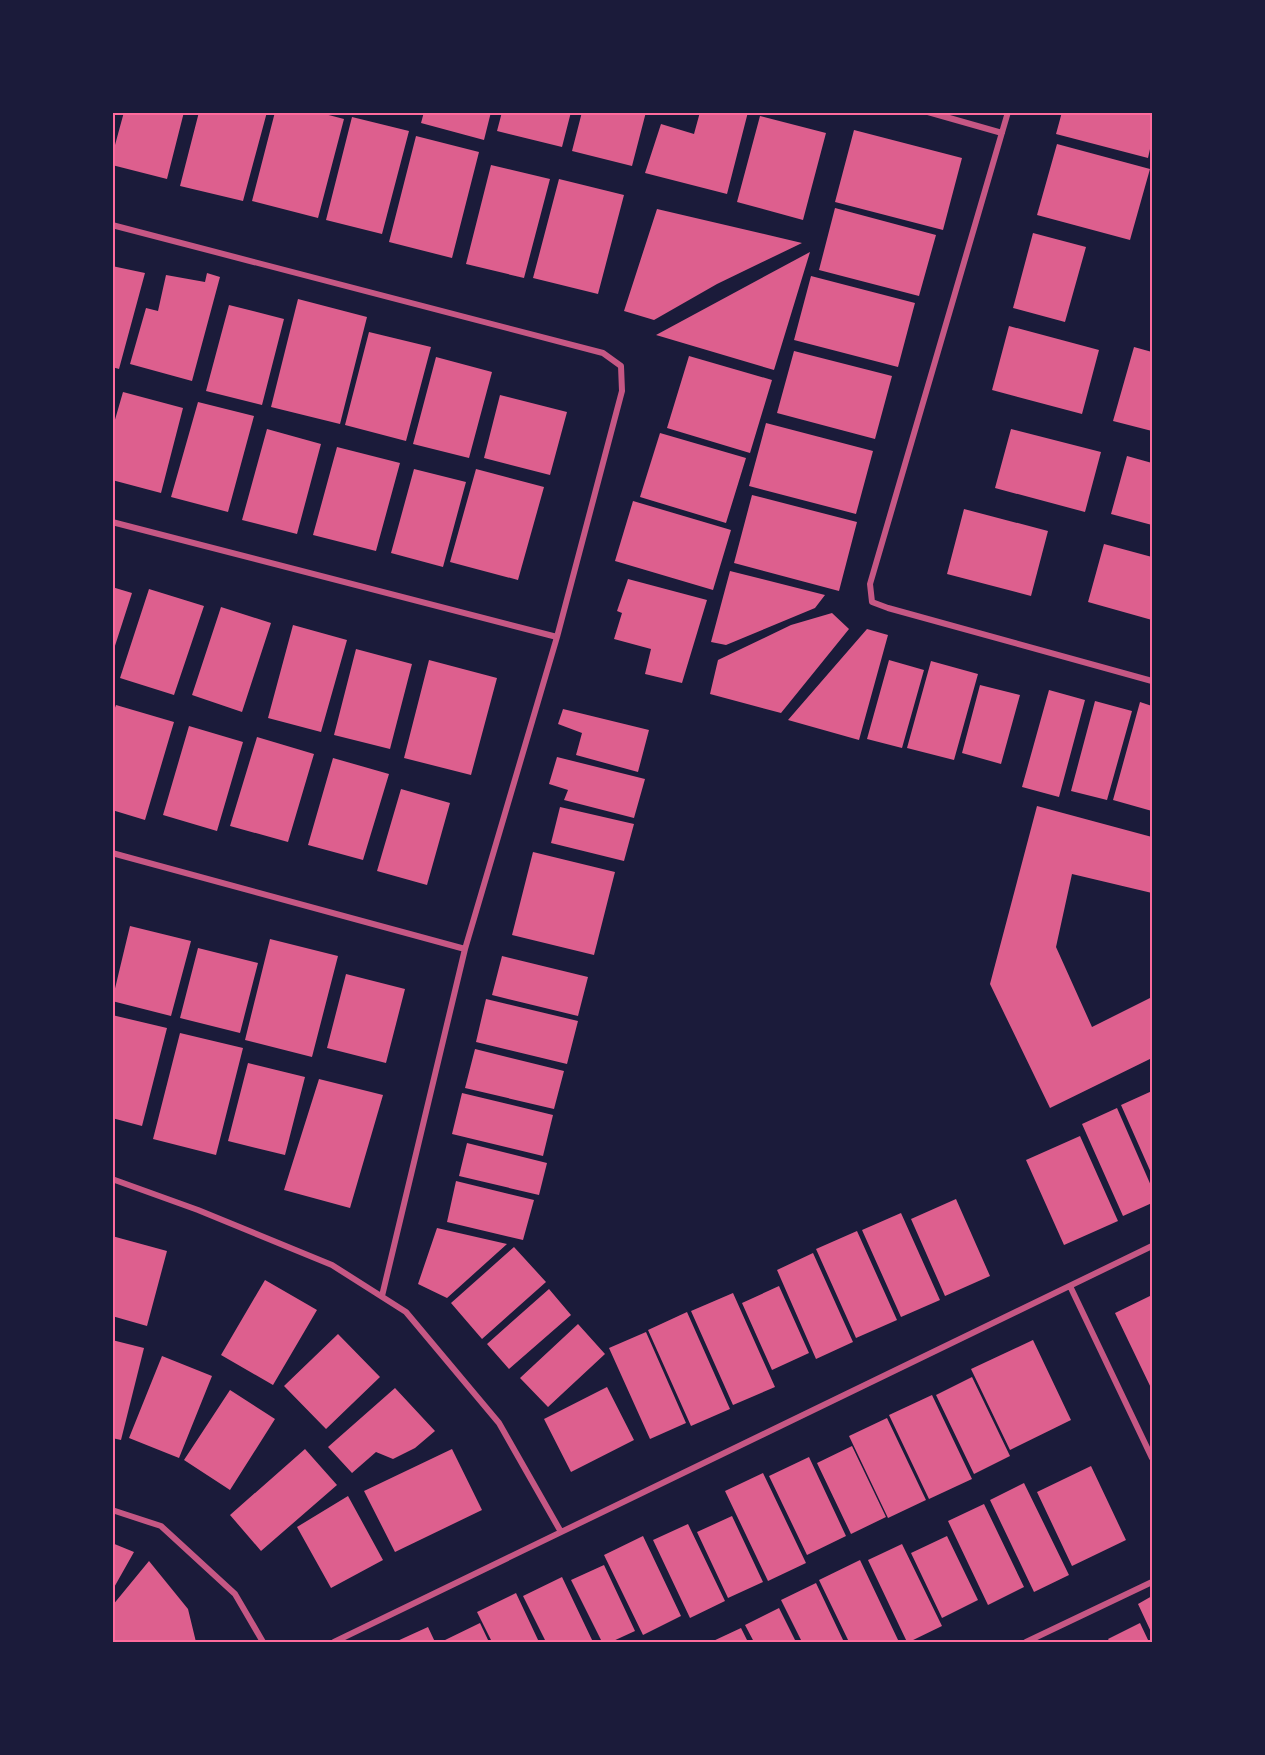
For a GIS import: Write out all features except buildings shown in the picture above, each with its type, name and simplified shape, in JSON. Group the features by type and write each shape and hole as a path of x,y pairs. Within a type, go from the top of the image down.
{"street":[{"path":"928,112 1002,133"},
{"path":"1008,112 870,584 872,603 1152,681"},
{"path":"112,225 603,353 621,366 622,391 557,637 465,949 382,1296"},
{"path":"112,522 557,637"},
{"path":"112,853 465,949"},
{"path":"112,1179 198,1210 332,1264 406,1312 499,1423 561,1532"},
{"path":"334,1642 1152,1246"},
{"path":"1070,1286 1152,1458"},
{"path":"112,1510 161,1526 235,1594 263,1642"},
{"path":"1026,1642 1152,1582"}]}
